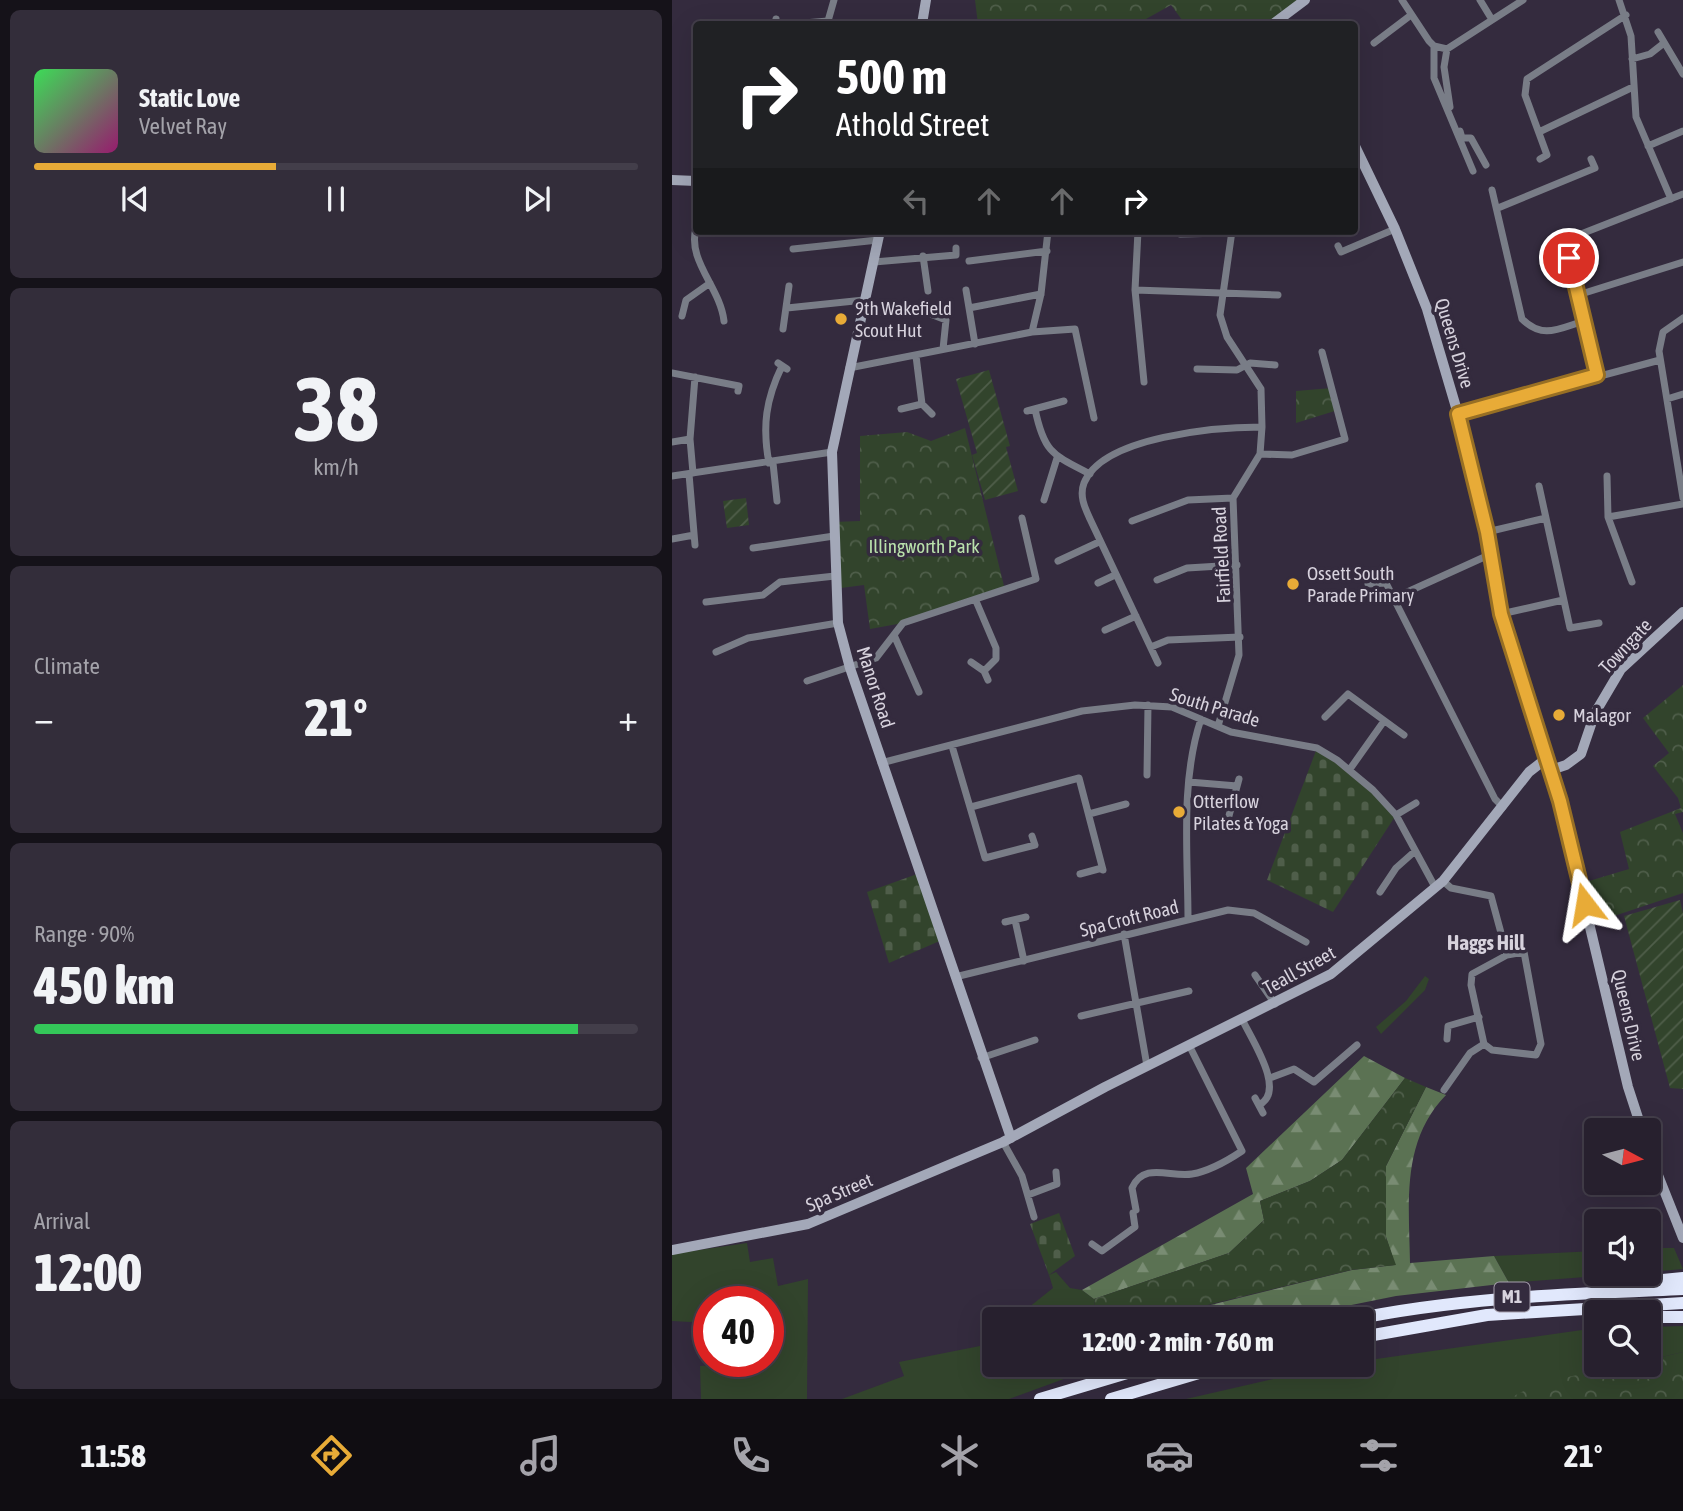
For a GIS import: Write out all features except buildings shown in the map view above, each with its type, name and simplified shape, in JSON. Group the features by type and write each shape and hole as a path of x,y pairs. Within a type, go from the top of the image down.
{"highway":[{"name":"M1","path":"1374,1315 1418,1306 1485,1298 1678,1284"},
{"name":"M1","path":"1374,1334 1487,1315 1682,1303"},
{"path":"1487,1315 1584,1318"},
{"path":"1661,1317 1681,1317"},
{"path":"1040,1399 1114,1377"},
{"path":"1111,1399 1185,1377"}],"street":[{"path":"828,21 834,0"},
{"path":"922,21 926,0"},
{"path":"1277,21 1305,0"},
{"path":"1402,0 1434,46 1434,78 1473,171"},
{"path":"1480,0 1491,19"},
{"path":"1486,165 1471,138 1462,138 1451,112 1444,67 1447,49 1523,0"},
{"path":"1619,0 1631,36 1636,117 1671,199"},
{"path":"1286,15 1290,21"},
{"path":"1374,43 1412,15"},
{"path":"1540,159 1547,155 1525,95 1527,79 1626,15"},
{"path":"1658,32 1683,74"},
{"path":"1632,59 1650,54 1664,43"},
{"path":"1434,46 1447,49"},
{"path":"1539,132 1633,88"},
{"path":"1648,146 1683,131"},
{"name":"Queens Drive","path":"1358,152 1395,229 1427,309 1458,414 1487,532 1501,614 1547,758 1628,1087 1638,1118"},
{"path":"1498,208 1595,168 1591,159"},
{"path":"672,180 693,181"},
{"path":"1492,190 1522,319 1537,331 1546,332 1584,321"},
{"path":"1597,375 1569,258 1575,238 1683,194"},
{"path":"1338,246 1341,252 1395,229"},
{"path":"696,235 695,247 710,284 718,294 724,321"},
{"path":"1032,332 1041,294 1048,235"},
{"path":"1139,235 1142,242 1135,290 1145,350 1144,382"},
{"name":"Fairfield Road","path":"1218,726 1237,670 1240,637 1233,498 1260,454 1262,427 1261,389 1222,327 1221,295 1231,235"},
{"path":"793,249 879,236"},
{"name":"Manor Road","path":"879,236 832,452 838,623 881,763 955,977 1007,1140"},
{"path":"874,262 956,254 956,248"},
{"path":"969,261 1047,251"},
{"path":"923,256 928,291"},
{"path":"1578,295 1683,262"},
{"path":"682,316 683,298 710,284"},
{"path":"783,329 789,286"},
{"path":"718,294 727,290"},
{"path":"965,290 975,344"},
{"path":"1135,290 1278,296"},
{"path":"969,308 1041,294"},
{"path":"787,308 864,300"},
{"path":"861,313 898,311"},
{"path":"925,312 946,320 943,349"},
{"path":"1683,318 1663,332 1659,344 1681,469 1683,498"},
{"path":"849,368 1032,332 1075,330 1094,418"},
{"path":"1260,454 1292,455 1345,439 1322,352"},
{"path":"916,356 922,404 932,414"},
{"path":"1458,414 1660,360"},
{"path":"1197,369 1237,370 1250,363 1275,365"},
{"path":"777,502 764,420 771,390 782,366"},
{"path":"672,373 739,386 738,391"},
{"path":"695,377 690,439 695,545"},
{"path":"1667,399 1683,394"},
{"path":"1064,401 1031,410 1057,458 1090,474"},
{"path":"901,409 922,404"},
{"path":"1158,663 1099,542 1083,502 1084,483 1101,462 1156,440 1192,431 1262,427"},
{"path":"672,442 690,439"},
{"path":"672,476 832,452"},
{"path":"1044,500 1057,458"},
{"path":"1608,475 1608,517 1633,584"},
{"path":"1539,486 1570,628 1598,623"},
{"path":"1132,521 1188,500 1233,498"},
{"path":"1608,517 1683,503"},
{"path":"807,681 876,658 903,623 1037,579 1022,518"},
{"path":"1487,532 1546,518"},
{"path":"672,539 694,536"},
{"path":"753,548 834,536"},
{"path":"1058,561 1099,542"},
{"path":"1394,598 1491,554"},
{"path":"1157,580 1187,568 1237,565"},
{"path":"1098,583 1115,575"},
{"path":"706,602 763,595 780,582 835,576"},
{"path":"1368,584 1386,583 1495,799 1503,807"},
{"path":"1501,614 1563,600"},
{"path":"976,601 996,648 996,659 984,670"},
{"name":"Towngate","path":"1550,770 1566,765 1581,754 1595,713 1621,669 1683,612"},
{"path":"1105,630 1136,616"},
{"path":"716,652 748,638 838,623"},
{"path":"894,635 920,692"},
{"path":"1151,647 1168,640 1240,637"},
{"path":"971,662 984,670 988,680"},
{"path":"1325,717 1348,694 1404,735"},
{"path":"1147,775 1148,705"},
{"name":"South Parade","path":"881,763 1082,711 1148,705 1172,707 1231,732 1317,748 1350,769 1396,816 1414,852 1439,884"},
{"path":"1188,920 1189,782 1192,746 1201,719"},
{"path":"1350,769 1384,721"},
{"path":"952,746 985,858 1035,845 1032,836"},
{"name":"Teall Street","path":"1007,1140 1147,1066 1275,1004 1349,962 1439,884 1529,772 1547,758"},
{"path":"971,807 1079,778 1102,869 1080,874"},
{"path":"1189,782 1238,783 1227,823"},
{"path":"1396,816 1416,803"},
{"path":"1089,814 1126,804"},
{"path":"1407,808 1413,817"},
{"path":"1380,892 1396,868 1414,852"},
{"path":"1439,884 1491,896 1507,955"},
{"name":"Spa Croft Road","path":"955,977 1124,934 1242,910 1254,913 1306,942"},
{"path":"1005,922 1026,917"},
{"path":"1015,919 1024,961"},
{"path":"1124,934 1147,1066"},
{"path":"1524,951 1541,1049 1536,1055 1492,1050 1484,1044 1479,1017 1471,985 1472,974 1507,955 1524,951"},
{"path":"1260,977 1275,1004"},
{"path":"1081,1016 1189,991"},
{"path":"1447,1039 1448,1026 1479,1017"},
{"path":"1242,1019 1270,1078 1267,1099 1259,1105"},
{"path":"981,1058 1035,1040"},
{"path":"1444,1090 1471,1053 1484,1044"},
{"path":"1092,1244 1102,1251 1135,1227 1132,1188 1143,1176 1163,1170 1190,1175 1242,1151 1221,1115 1189,1045"},
{"path":"1270,1078 1294,1069 1314,1082 1354,1048 1357,1058"},
{"path":"1007,1140 1022,1176 1034,1217"},
{"name":"Spa Street","path":"672,1250 808,1224 1007,1140"},
{"path":"1028,1195 1063,1184 1056,1172"},
{"path":"1661,1183 1683,1238"},
{"path":"1133,1212 1146,1209"}],"green space":[{"path":"975,0 1305,0 1277,21 1183,21 1171,5 1142,21 978,21"},
{"path":"989,370 1010,446 1006,447 1018,491 985,500 972,455 977,453 956,379"},
{"path":"1332,388 1338,410 1296,423 1296,391"},
{"name":"Illingworth Park","path":"965,428 1005,590 903,623 870,629 864,585 841,588 833,522 860,521 860,436 907,432 931,441"},
{"path":"746,498 749,525 727,528 723,501"},
{"path":"1683,685 1683,812 1675,814 1683,833 1683,893 1599,921 1589,881 1629,869 1620,832 1681,808 1678,798 1653,766 1669,753 1643,718"},
{"path":"1317,748 1337,760 1396,815 1333,912 1267,880"},
{"path":"920,873 942,940 889,963 867,892"},
{"path":"1680,900 1683,913 1683,1089 1670,1088 1624,916"},
{"path":"1425,976 1429,979 1425,990 1381,1034 1376,1027 1406,1001"},
{"path":"1364,1056 1405,1078 1342,1160 1310,1181 1260,1201 1264,1220 1229,1253 1094,1299 1082,1290 1253,1194 1246,1168"},
{"path":"1405,1078 1426,1087 1386,1166 1386,1237 1396,1265 1351,1270 1199,1307 1095,1307 1094,1299 1229,1253 1264,1220 1260,1201 1310,1181 1342,1160"},
{"path":"1426,1087 1446,1095 1431,1113 1421,1132 1415,1153 1409,1196 1410,1263 1494,1256 1509,1283 1396,1296 1341,1307 1203,1307 1352,1270 1395,1265 1386,1237 1386,1166"},
{"path":"1059,1213 1075,1256 1049,1275 1030,1224"},
{"path":"747,1243 750,1262 773,1258 778,1286 693,1286 693,1322 672,1321 672,1254"},
{"path":"1661,1248 1674,1248 1683,1269 1661,1271"},
{"path":"1584,1252 1584,1277 1509,1283 1494,1256"},
{"path":"1056,1272 1070,1288 1082,1290 1094,1299 1095,1307 1029,1307 1053,1288 1049,1275"},
{"path":"808,1279 807,1399 701,1399 700,1377 784,1377 784,1286 778,1286"},
{"path":"1683,1326 1683,1352 1661,1357 1661,1327"},
{"path":"1584,1330 1584,1376 1537,1387 1510,1399 1186,1399 1282,1377 1374,1377 1374,1359"},
{"path":"982,1344 982,1377 1069,1377 1009,1399 842,1399 904,1376 899,1362"},
{"path":"1683,1352 1683,1399 1510,1399 1536,1386 1584,1374 1584,1377 1661,1377 1661,1357"}],"place":[{"name":"9th Wakefield Scout Hut","path":"841,319"},
{"name":"Ossett South Parade Primary","path":"1293,584"},
{"name":"Malagor","path":"1559,715"},
{"name":"Otterflow Pilates & Yoga","path":"1179,812"}],"district":[{"name":"Haggs Hill","path":"1486,943"}],"route":[{"path":"1569,258 1597,375 1458,414 1487,532 1501,614 1517,673 1560,801 1585,904"}]}
